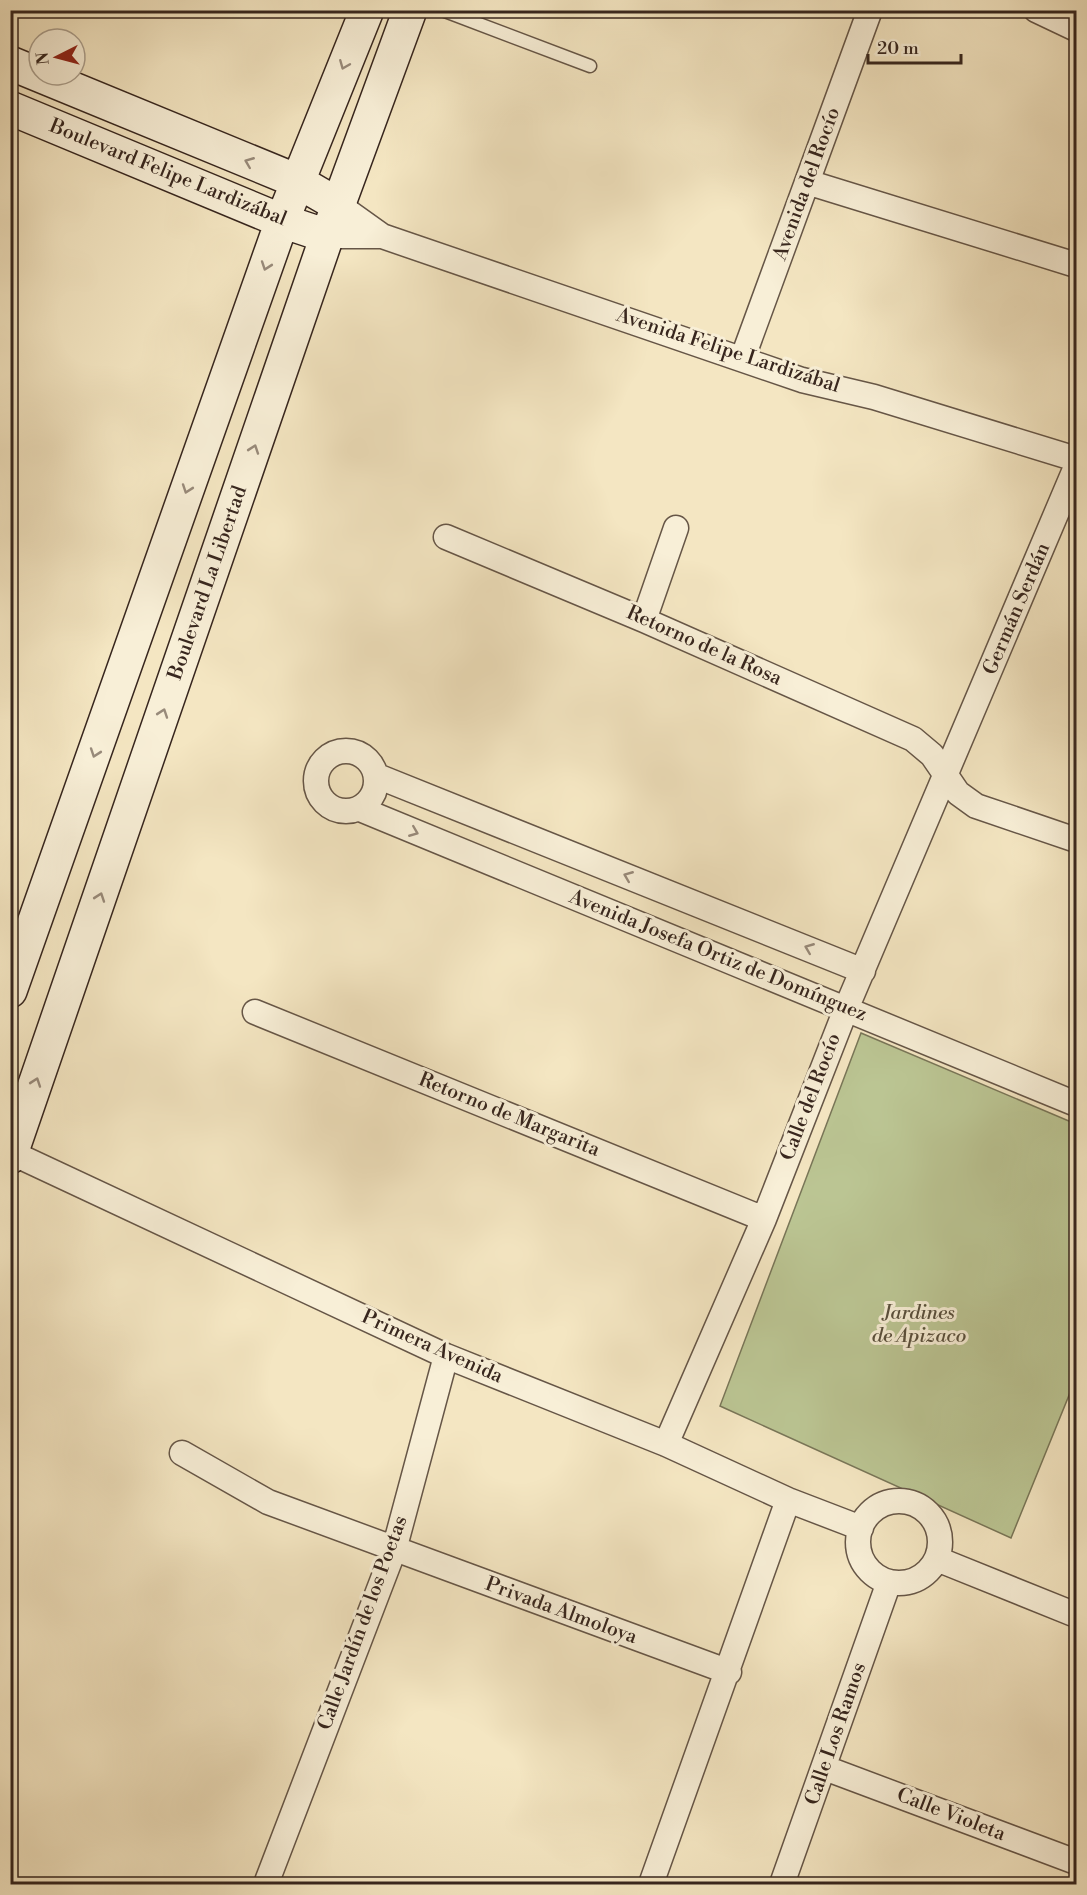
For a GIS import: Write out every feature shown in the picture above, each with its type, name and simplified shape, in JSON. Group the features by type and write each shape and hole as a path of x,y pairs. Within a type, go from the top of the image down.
{"main road":[{"path":"10,991 282,221 367,10"},
{"name":"Boulevard La Libertad","path":"11,1154 327,236 340,206 410,10"},
{"name":"Boulevard Felipe Lardizábal","path":"10,63 297,182 340,206"},
{"name":"Boulevard Felipe Lardizábal","path":"10,108 282,221 327,236"}],"street":[{"name":"Avenida del Rocío","path":"743,357 870,10"},
{"path":"1036,10 1077,29"},
{"path":"807,182 1077,265"},
{"name":"Avenida Felipe Lardizábal","path":"340,206 382,236 743,357 802,380 874,397 1077,459"},
{"name":"Avenida Felipe Lardizábal","path":"327,236 382,236"},
{"name":"Germán Serdán","path":"957,750 1077,467"},
{"path":"644,620 676,528"},
{"name":"Retorno de la Rosa","path":"446,537 644,620 913,739 932,755 958,793 976,806 1077,840"},
{"path":"351,750 368,759 377,776 374,795 360,809 340,812 324,803 315,785 318,766 332,753 351,750"},
{"name":"Calle del Rocío","path":"666,1444 764,1219 846,1009 957,750"},
{"name":"Avenida Josefa Ortiz de Domínguez","path":"377,776 863,971"},
{"name":"Avenida Josefa Ortiz de Domínguez","path":"360,809 1077,1104"},
{"name":"Retorno de Margarita","path":"255,1012 764,1219"},
{"name":"Primera Avenida","path":"11,1154 446,1356 666,1444 788,1500 861,1528"},
{"name":"Calle Jardín de los Poetas","path":"266,1884 394,1550 446,1356"},
{"name":"Privada Almoloya","path":"183,1454 268,1502 729,1672"},
{"path":"651,1884 729,1672 788,1500"},
{"path":"899,1500 915,1504 928,1513 938,1527 940,1543 937,1559 928,1571 917,1579 903,1583 889,1582 874,1574 863,1561 858,1545 861,1528 869,1514 882,1504 899,1500"},
{"path":"937,1559 1077,1615"},
{"name":"Calle Los Ramos","path":"782,1884 889,1582"},
{"name":"Calle Violeta","path":"825,1768 1077,1862"}],"lane":[{"path":"442,10 590,66"}],"green space":[{"name":"Jardines de Apizaco","path":"861,1033 1076,1124 1076,1378 1011,1538 720,1406"}]}
